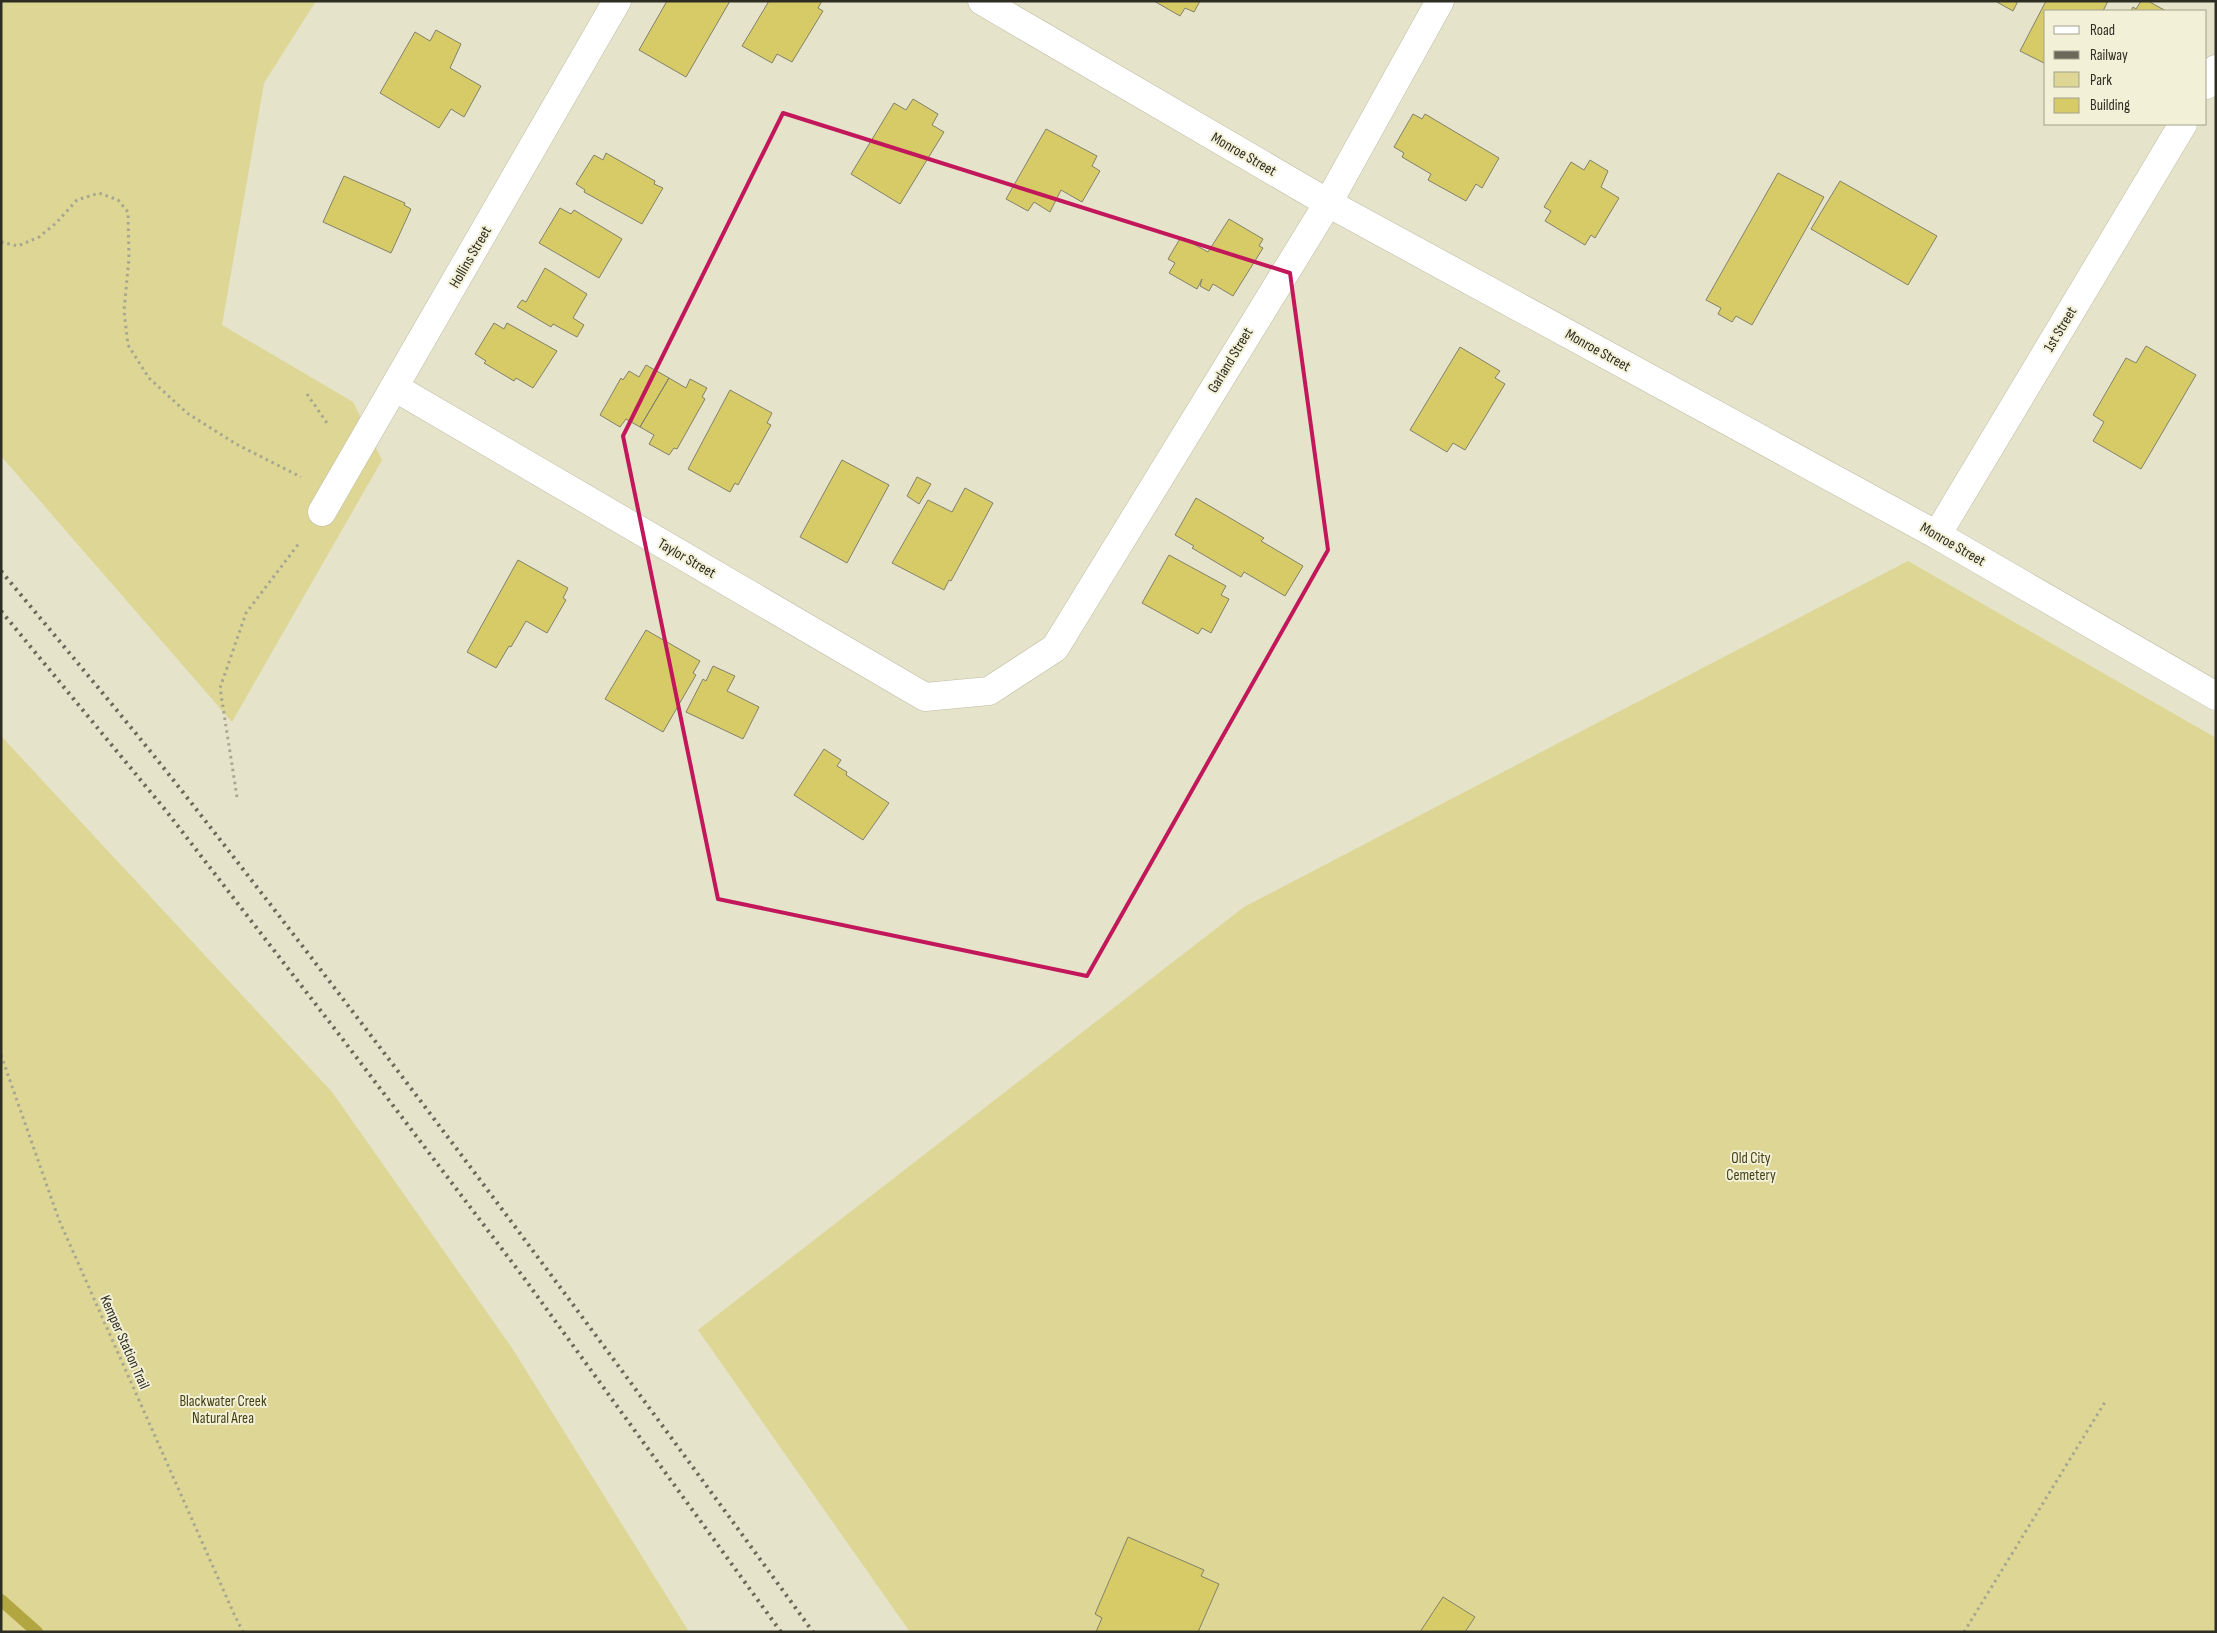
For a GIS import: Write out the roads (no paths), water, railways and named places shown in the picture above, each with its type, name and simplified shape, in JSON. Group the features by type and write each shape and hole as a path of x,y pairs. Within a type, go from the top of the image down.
{"street":[{"name":"Hollins Street","path":"322,512 617,1"},
{"name":"Monroe Street","path":"982,1 1328,203 1937,535 2216,696"},
{"name":"Garland Street","path":"988,691 1055,648 1328,203 1440,1"},
{"path":"2207,83 2216,68"},
{"name":"1st Street","path":"1937,535 2182,125"},
{"name":"Taylor Street","path":"394,387 925,697 988,691"}],"waterway":[{"path":"1,1600 37,1632"}],"railway":[{"path":"1,571 166,771 427,1109 660,1422 813,1632"},
{"path":"1,611 167,812 341,1037 524,1278 781,1632"}],"park label":[{"name":"Old City Cemetery","path":"1751,1166"},
{"name":"Blackwater Creek Natural Area","path":"223,1410"}]}
